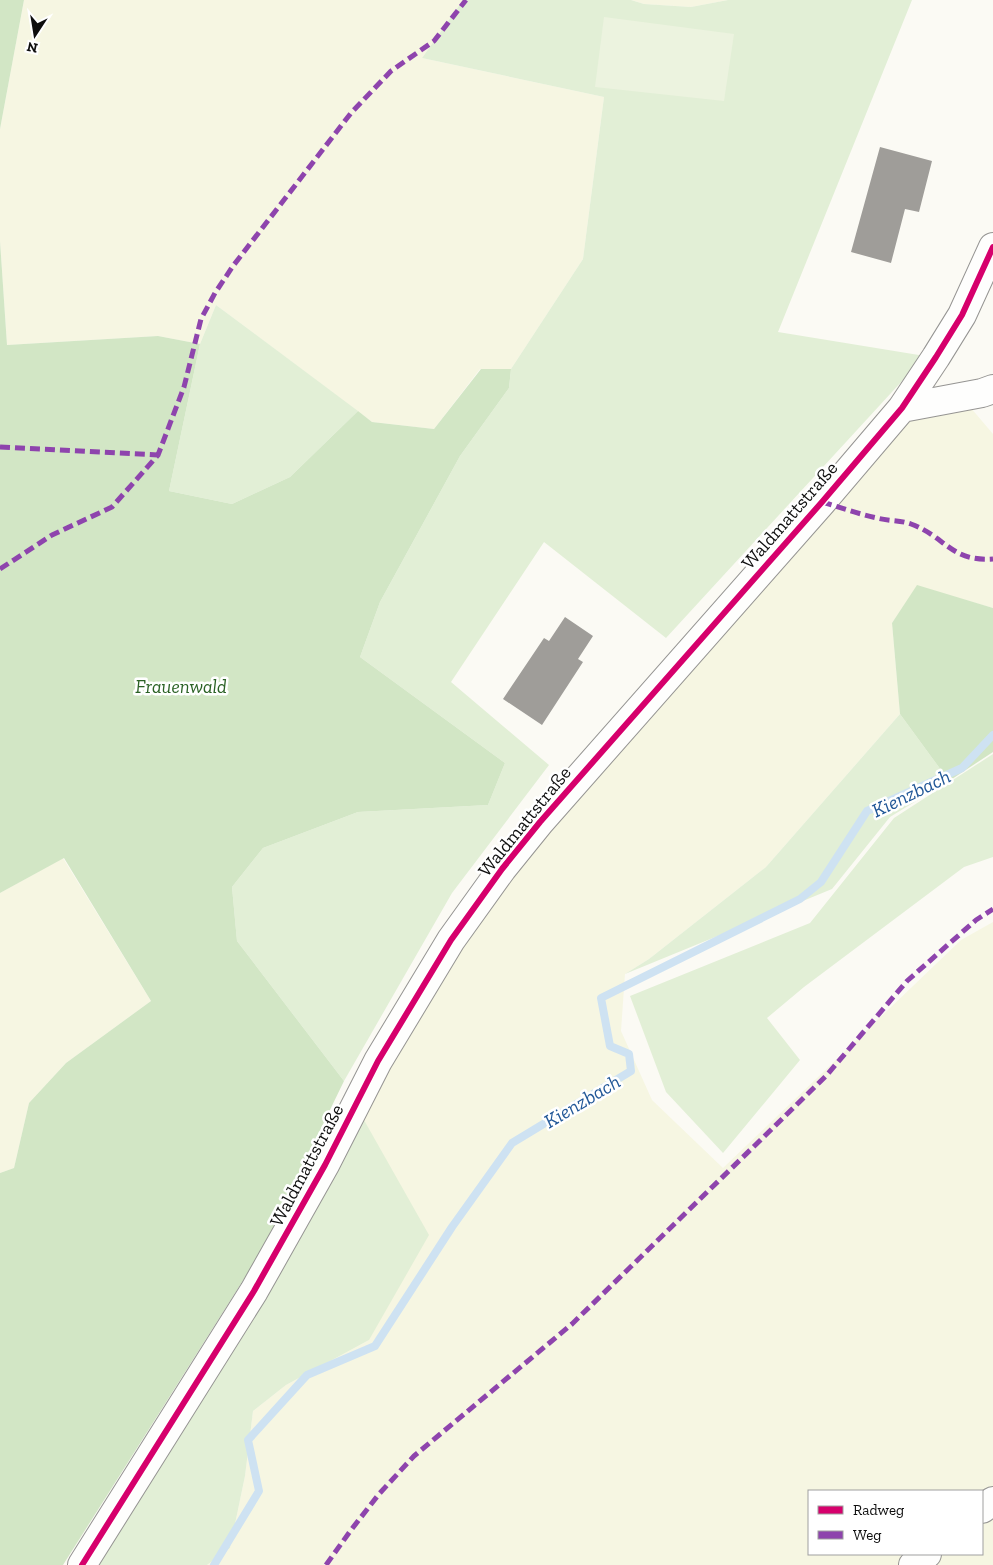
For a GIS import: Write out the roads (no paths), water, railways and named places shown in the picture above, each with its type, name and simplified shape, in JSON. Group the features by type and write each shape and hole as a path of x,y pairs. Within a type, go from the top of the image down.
{"street":[{"name":"Waldmattstraße","path":"82,1565 254,1291 325,1165 378,1061 452,940 474,908 502,869 540,822 822,502 902,408 962,315 993,247"},
{"path":"902,408 982,393 993,389"},
{"path":"913,1565 926,1555"}],"waterway":[{"name":"Kienzbach","path":"214,1565 259,1491 248,1440 307,1375 375,1346 452,1227 512,1143 631,1071 629,1054 610,1046 601,998 800,899 821,882 867,811 962,768 993,735"}],"park label":[{"name":"Frauenwald","path":"181,686"}]}
